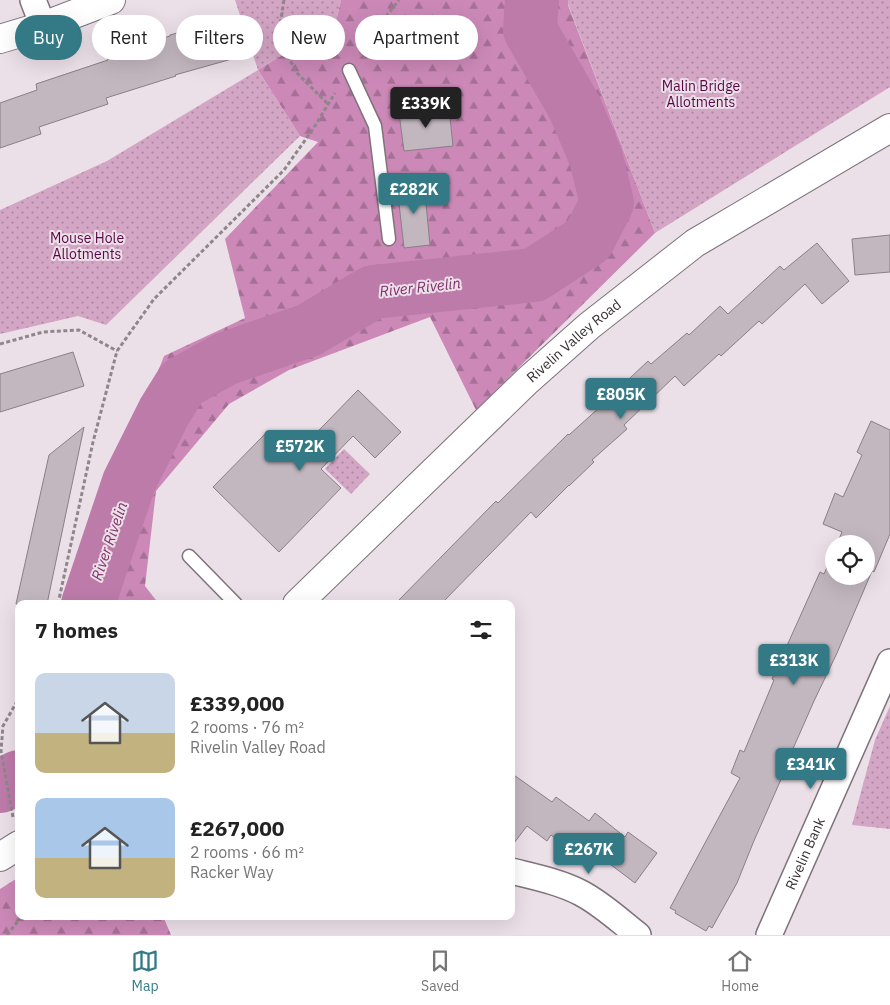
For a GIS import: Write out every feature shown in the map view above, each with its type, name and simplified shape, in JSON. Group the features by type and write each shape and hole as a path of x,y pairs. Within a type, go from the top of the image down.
{"main road":[{"path":"72,15 111,0"},
{"path":"0,38 15,34"},
{"name":"Rivelin Valley Road","path":"301,600 527,381 589,326 695,243 890,128"},
{"path":"0,857 15,848"}],"street":[{"path":"33,0 39,15"},
{"name":"Rivelin Bank","path":"768,935 890,662"},
{"path":"515,872 556,883 582,894 638,935"}],"lane":[{"path":"349,70 374,126 389,239"},
{"path":"189,556 232,600"}],"path":[{"path":"284,0 278,38 297,73 328,104"},
{"path":"59,600 93,442 117,351 154,299 284,170 313,129 376,29 399,0"},
{"path":"0,344 43,332 79,330 117,351"},
{"path":"11,811 1,751 1,736 3,726 15,705"},
{"path":"7,935 19,920"}],"green space":[{"path":"235,0 341,0 338,15 273,15 274,60 258,70 255,60 263,60 263,15 240,15"},
{"path":"341,0 568,0 568,5 655,233 476,410 430,317 289,370 229,404 156,491 145,586 156,600 80,600 124,458 164,356 245,318 225,239 318,142 300,136 258,70 274,60 345,60 345,15 338,15"},
{"name":"Malin Bridge Allotments","path":"568,0 890,0 890,87 655,233"},
{"name":"Mouse Hole Allotments","path":"258,70 300,136 106,325 78,316 0,334 0,210 107,161"},
{"path":"344,449 370,474 351,494 325,469"},
{"path":"890,706 890,829 852,825 875,740"},
{"path":"15,880 15,920 165,920 171,935 0,935 0,889"}],"building":[{"path":"176,33 176,60 228,60 106,98 108,104 39,127 41,134 0,148 0,103 37,90 36,84 108,60 166,60 166,37"},
{"path":"449,108 453,146 404,151 399,113"},
{"path":"424,183 430,245 404,248 397,186"},
{"path":"890,235 890,272 855,275 852,239"},
{"path":"817,243 849,281 822,304 805,284 762,324 759,321 721,356 719,354 684,386 675,376 624,425 627,429 592,460 594,462 536,518 531,512 445,600 399,600 496,501 498,503 568,434 611,397 648,361 651,364 687,333 689,335 720,306 728,314 780,266 784,270"},
{"path":"73,352 84,386 0,412 0,374"},
{"path":"358,390 401,432 375,458 353,436 321,469 341,488 279,552 213,487 266,433 292,458"},
{"path":"871,421 890,430 890,534 875,570 875,535 841,535 842,532 823,524 835,493 843,497 862,455 857,452"},
{"path":"84,427 48,600 17,600 49,455"},
{"path":"820,572 824,574 825,572 825,585 866,585 785,767 737,883 712,928 709,926 706,931 675,913 676,911 670,908 740,778 731,773 740,750 744,752 774,680 772,679"},
{"path":"515,776 552,802 556,797 589,821 595,813 625,837 628,832 657,853 635,883 598,855 597,857 586,849 582,855 564,840 562,843 551,835 547,841 527,826 515,842"}],"waterway":[{"name":"River Rivelin","path":"89,600 129,482 164,412 182,383 225,359 309,330 373,292 534,275 588,240 607,203 596,158 575,108 530,30 532,0"},
{"name":"River Rivelin","path":"0,786 15,779"}]}
